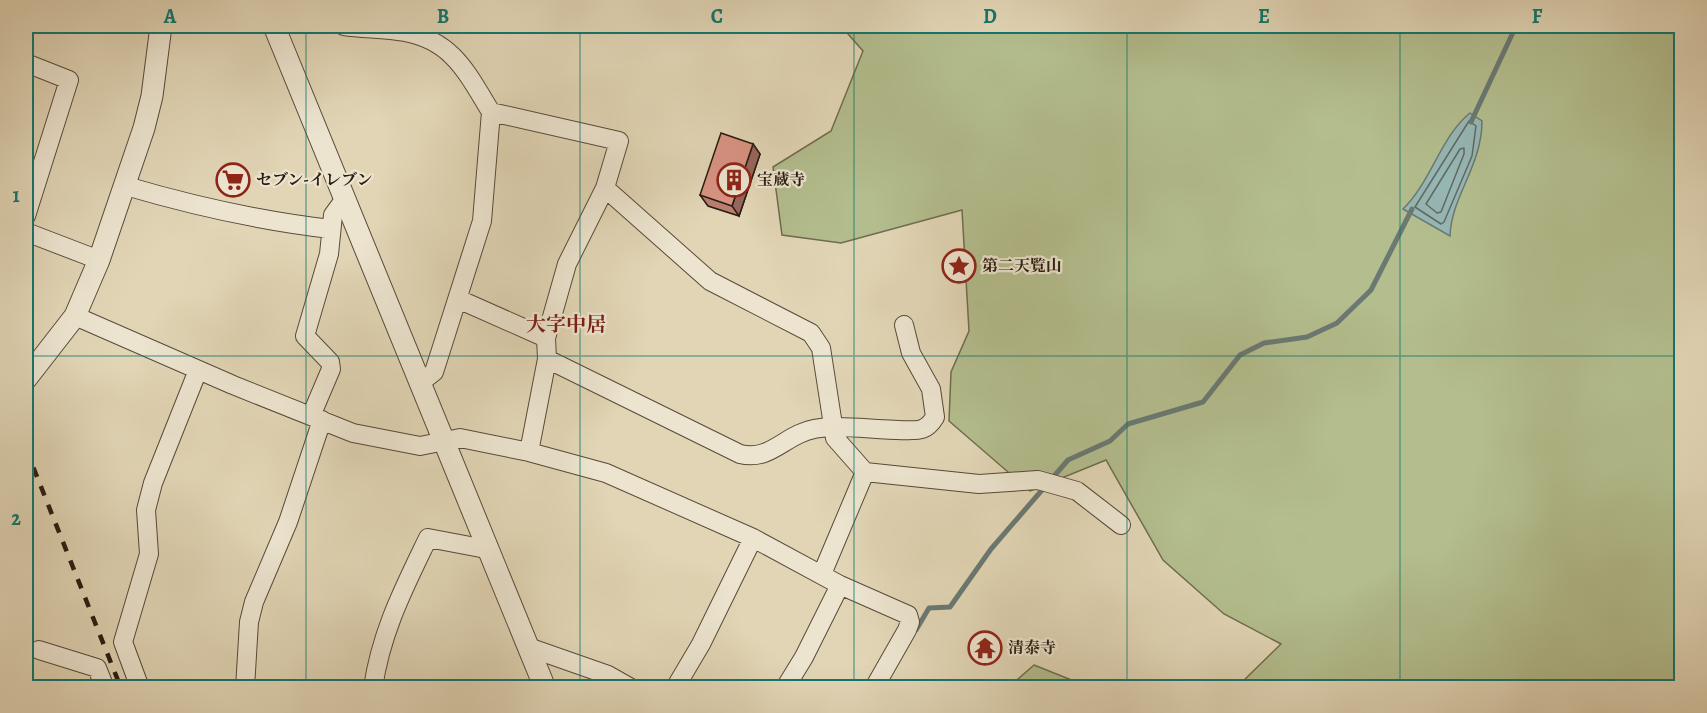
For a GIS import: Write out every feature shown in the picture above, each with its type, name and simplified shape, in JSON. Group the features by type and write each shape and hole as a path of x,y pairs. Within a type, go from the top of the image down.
{"street":[{"path":"26,379 75,316 99,260 126,186 152,96 161,26"},
{"path":"274,26 442,442 545,687"},
{"path":"344,26 405,32 436,41 454,56 491,112 482,221 434,372 420,384"},
{"path":"26,63 69,80 26,216"},
{"path":"491,112 619,141 604,188 567,264 546,338 547,358 529,452"},
{"path":"126,186 279,223 331,229"},
{"path":"604,188 710,281 811,333 821,348 833,427 840,446 865,472 979,484 1038,480 1077,491 1121,525"},
{"path":"245,687 249,622 254,602 288,522 331,369 330,362 305,336 329,254 333,215 344,200"},
{"path":"26,232 99,260"},
{"path":"459,299 546,338"},
{"path":"75,316 198,370 353,433 420,446 460,438 529,452 606,473 753,538 840,585 909,615 907,630 874,687"},
{"path":"547,358 752,457 773,450 800,433 833,427 921,430 932,423 935,417 931,389 911,353 904,325"},
{"path":"140,687 123,642 149,554 146,510 153,483 198,370"},
{"path":"822,574 865,472"},
{"path":"373,687 378,653 392,615 428,538 486,549"},
{"path":"675,687 701,644 753,538"},
{"path":"785,687 804,657 840,585"},
{"path":"528,647 608,675 631,687"},
{"path":"39,650 97,668 105,687"}],"green space":[{"path":"841,26 1681,26 1681,687 1237,687 1281,644 1224,614 1163,560 1106,460 1030,491 949,421 951,372 969,331 962,210 841,243 782,235 773,167 831,131 863,51"},
{"path":"1034,665 1089,687 1009,687"}],"water":[{"path":"1470,113 1482,121 1481,137 1472,167 1455,208 1450,236 1403,209 1421,186 1451,134"}],"building":[{"name":"宝蔵寺","path":"721,133 753,144 732,206 700,195"}],"waterway":[{"path":"1471,122 1516,26"},
{"path":"916,630 929,608 950,607 991,549 1068,460 1110,441 1128,424 1203,402 1240,355 1264,343 1307,337 1337,323 1371,290 1412,209"}],"railway":[{"path":"26,449 121,688"}],"place":[{"name":"セブン-イレブン","path":"233,180"},
{"name":"宝蔵寺","path":"734,180"},
{"name":"第二天覧山","path":"959,266"},
{"name":"清泰寺","path":"985,648"}],"district":[{"name":"大字中居","path":"566,324"}]}
